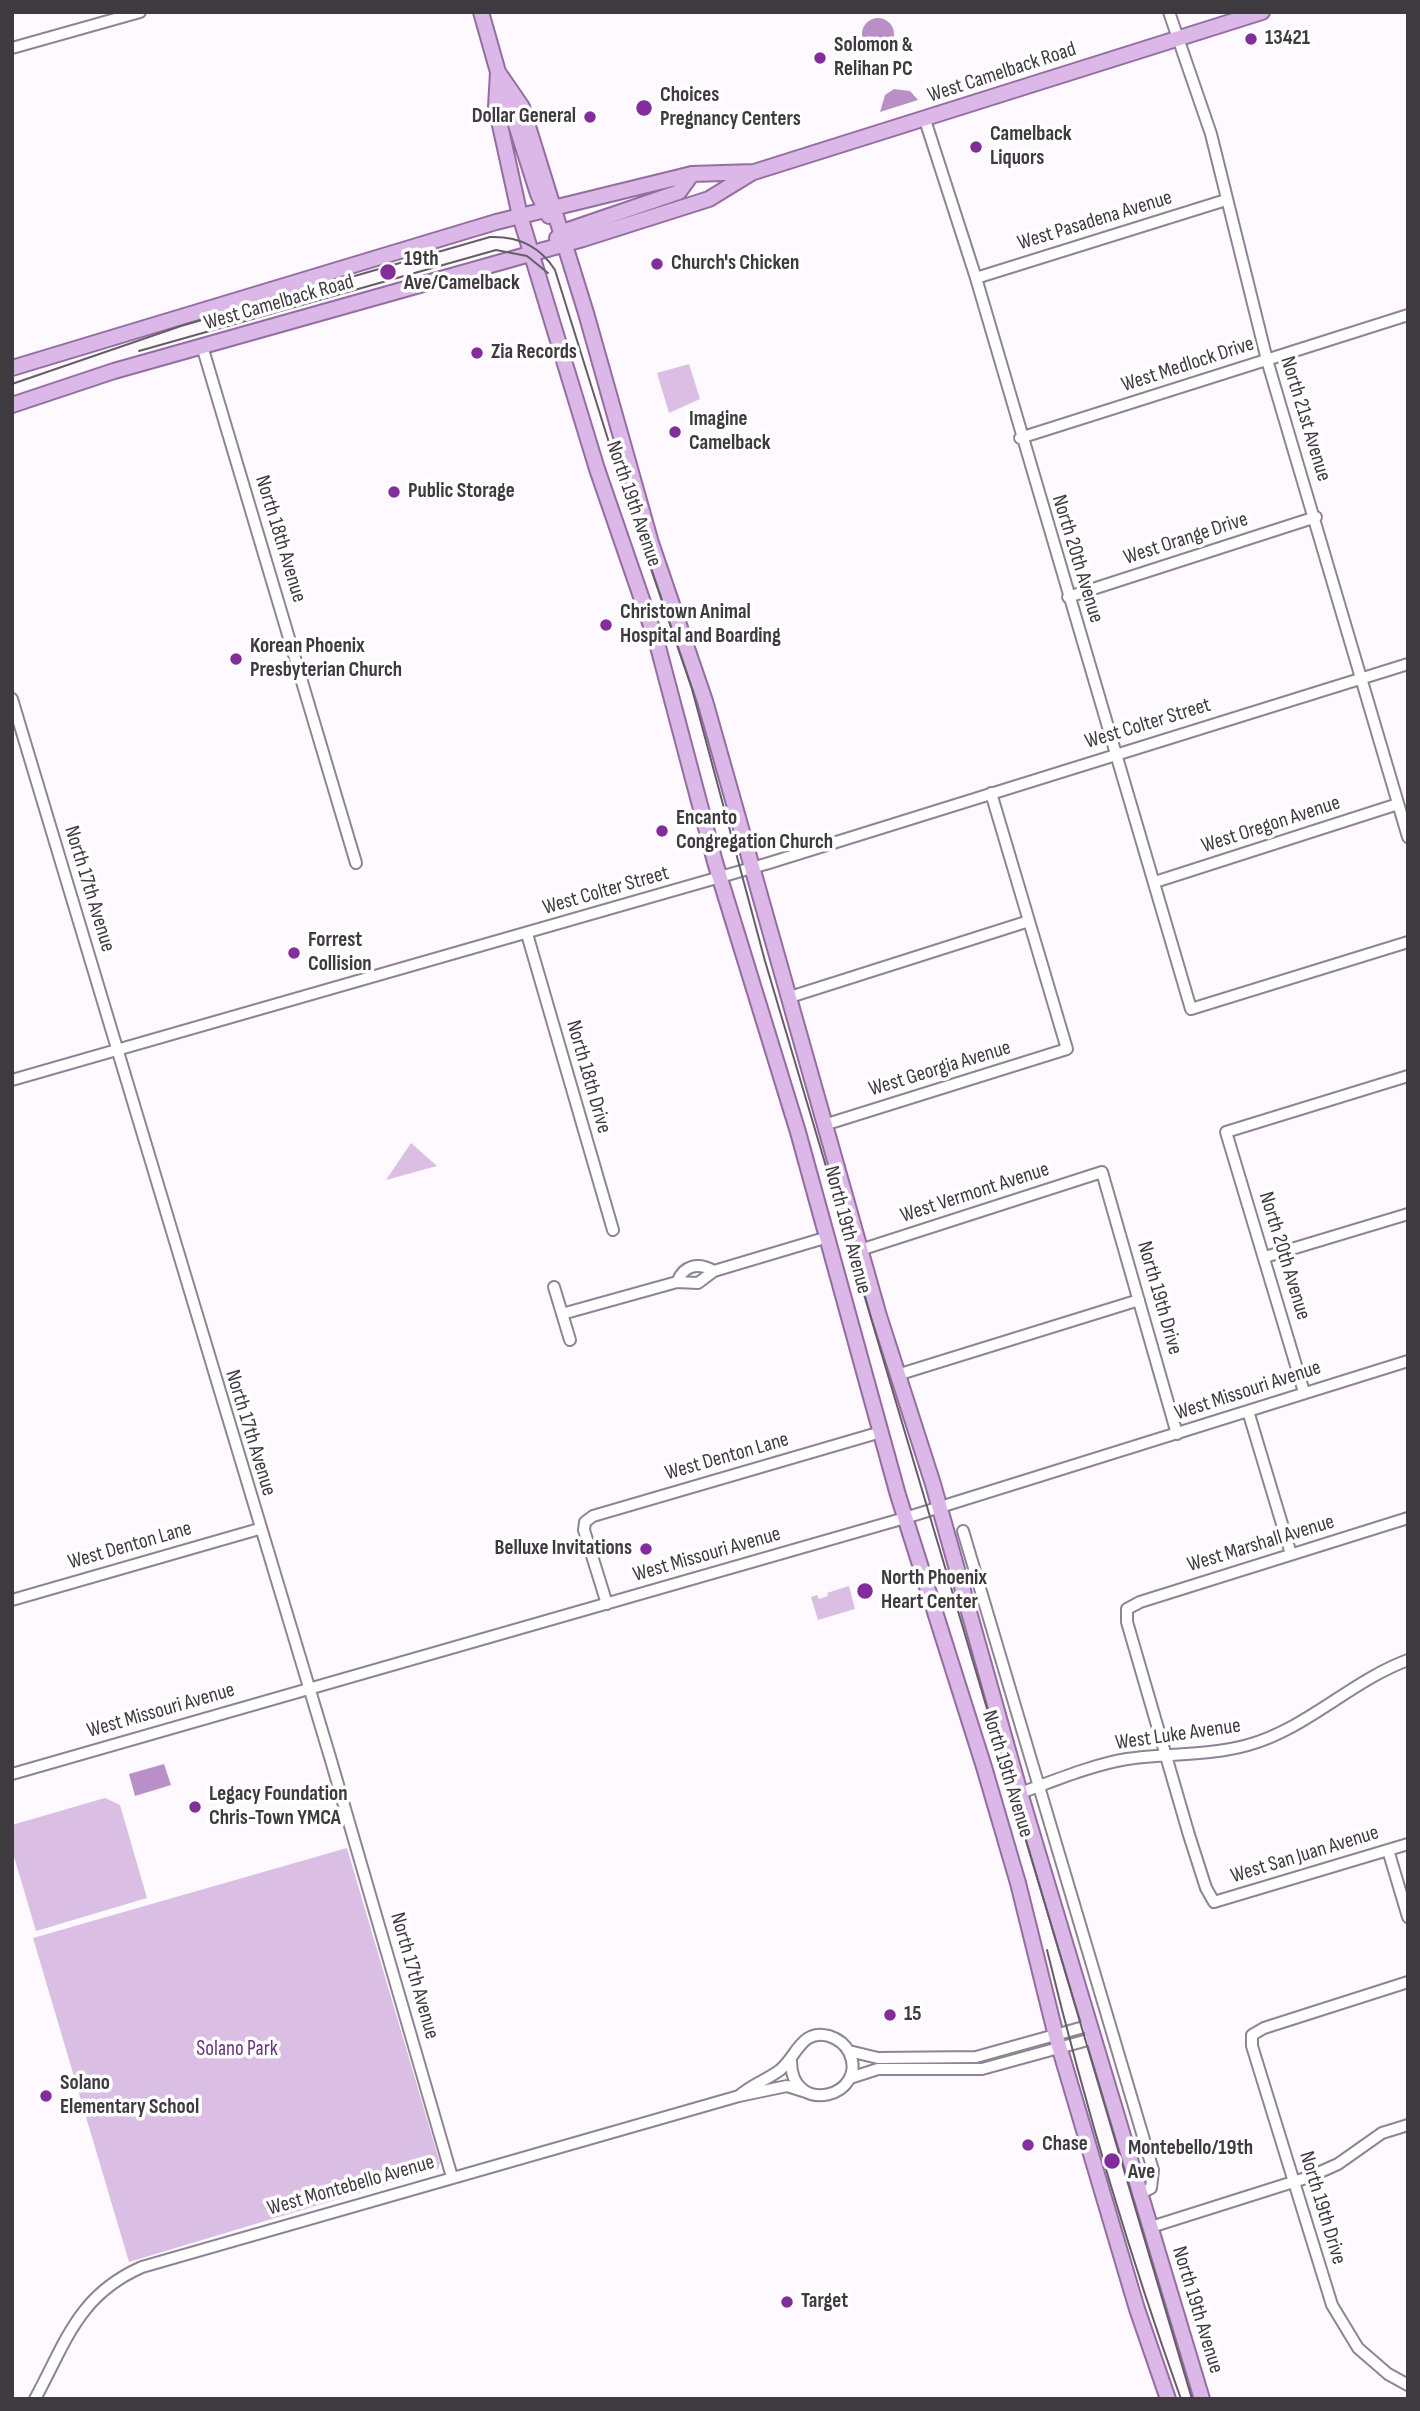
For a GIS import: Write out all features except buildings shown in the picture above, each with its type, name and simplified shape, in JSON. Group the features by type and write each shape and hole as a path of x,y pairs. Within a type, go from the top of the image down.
{"main road":[{"name":"North 19th Avenue","path":"481,12 498,72 522,107 550,209 564,239 651,542 684,635 754,868 859,1250 939,1507 1020,1793 1202,2399"},
{"name":"West Camelback Road","path":"12,405 114,371 540,252 564,239 583,239 709,199 754,172 1262,12"},
{"name":"North 19th Avenue","path":"498,72 496,107 520,216 540,252 539,275 597,469 657,643 720,878 828,1237 905,1518 998,1816 1058,2042 1137,2309 1168,2399"},
{"name":"West Camelback Road","path":"12,368 300,279 520,216 692,174 754,172"},
{"path":"564,239 679,192 692,174"}],"street":[{"path":"12,48 140,12"},
{"name":"North 21st Avenue","path":"1169,12 1212,134 1267,360 1316,517 1408,837"},
{"name":"North 20th Avenue","path":"925,120 975,278 1020,438 1117,753 1191,1009 1408,942"},
{"name":"West Pasadena Avenue","path":"975,278 1226,200"},
{"name":"West Medlock Drive","path":"1020,438 1408,316"},
{"name":"North 18th Avenue","path":"202,346 356,863"},
{"name":"West Orange Drive","path":"1068,597 1316,517"},
{"name":"West Colter Street","path":"12,1080 754,868 1408,664"},
{"name":"North 17th Avenue","path":"12,699 452,2177"},
{"path":"790,997 1030,921 991,793"},
{"name":"West Oregon Avenue","path":"1155,882 1398,804"},
{"name":"West Georgia Avenue","path":"824,1125 1068,1049 1030,921"},
{"name":"North 18th Drive","path":"527,934 613,1230"},
{"name":"North 20th Avenue","path":"1304,1392 1226,1132 1408,1076"},
{"name":"West Vermont Avenue","path":"859,1250 1102,1172"},
{"name":"North 19th Drive","path":"1102,1172 1177,1434"},
{"path":"1265,1257 1408,1214"},
{"path":"562,1314 677,1282 698,1283 714,1271 828,1237"},
{"path":"677,1282 681,1273 690,1267 707,1267 714,1271"},
{"path":"554,1287 570,1340"},
{"path":"897,1375 1139,1300"},
{"name":"West Missouri Avenue","path":"12,1774 905,1518 1408,1361"},
{"path":"1248,1411 1291,1554"},
{"name":"West Denton Lane","path":"607,1604 584,1530 585,1522 593,1516 880,1432"},
{"name":"West Marshall Avenue","path":"1166,1756 1127,1622 1127,1609 1140,1602 1408,1518"},
{"name":"West Denton Lane","path":"12,1600 259,1529"},
{"name":"North 19th Avenue","path":"963,1531 1153,2170 1152,2188 1141,2193"},
{"name":"West Luke Avenue","path":"1020,1793 1123,1760 1215,1752 1270,1738 1303,1722 1368,1679 1408,1660"},
{"name":"West San Juan Avenue","path":"1166,1756 1206,1888 1214,1902 1408,1844"},
{"path":"1388,1850 1408,1917"},
{"name":"North 19th Drive","path":"1408,1982 1264,2028 1252,2035 1252,2046 1332,2305 1358,2348 1388,2374 1408,2385"},
{"path":"849,2078 878,2069 982,2069 1093,2031"},
{"name":"West Montebello Avenue","path":"739,2096 791,2061 794,2052 807,2039 825,2035 838,2039 849,2051"},
{"path":"849,2051 878,2058 976,2057 1058,2042"},
{"path":"791,2061 794,2078 806,2092 830,2095 844,2087 849,2078 852,2060 849,2051"},
{"name":"West Montebello Avenue","path":"35,2399 69,2329 83,2309 122,2276 181,2255 739,2096 787,2086 806,2092"},
{"path":"1151,2227 1294,2182 1338,2164 1382,2133 1408,2125"}],"green space":[{"path":"689,364 700,399 669,413 657,373"},
{"path":"411,1143 437,1166 386,1180"},
{"path":"849,1586 855,1609 818,1620 811,1597 817,1595 819,1599 828,1596 827,1593"},
{"path":"105,1798 120,1805 147,1898 36,1931 12,1850 12,1825"},
{"name":"Solano Park","path":"347,1848 440,2163 438,2169 129,2262 33,1938"}],"shaded area":[{"path":"878,18 889,23 894,34 889,45 878,50 867,45 862,34 867,23"},
{"path":"894,89 910,91 918,100 880,112 885,95"},
{"path":"164,1764 171,1785 135,1796 129,1774"}],"tram line":[{"path":"12,384 181,326 490,237 510,238 527,244 542,255 555,270 621,481 692,689 765,961 1192,2399"},
{"path":"139,351 496,250 527,256 548,273"},
{"path":"1047,1950 1108,2176 1181,2399"}],"place":[{"name":"13421","path":"1251,39"},
{"name":"Solomon & Relihan PC","path":"820,58"},
{"name":"Choices Pregnancy Centers","path":"644,108"},
{"name":"Dollar General","path":"590,117"},
{"name":"Camelback Liquors","path":"976,147"},
{"name":"Church's Chicken","path":"657,264"},
{"name":"19th Ave/Camelback","path":"388,272"},
{"name":"Zia Records","path":"477,353"},
{"name":"Imagine Camelback","path":"675,432"},
{"name":"Public Storage","path":"394,492"},
{"name":"Christown Animal Hospital and Boarding","path":"606,625"},
{"name":"Korean Phoenix Presbyterian Church","path":"236,659"},
{"name":"Encanto Congregation Church","path":"662,831"},
{"name":"Forrest Collision","path":"294,953"},
{"name":"Belluxe Invitations","path":"646,1549"},
{"name":"North Phoenix Heart Center","path":"865,1591"},
{"name":"Legacy Foundation Chris-Town YMCA","path":"195,1807"},
{"name":"15","path":"890,2015"},
{"name":"Solano Elementary School","path":"46,2096"},
{"name":"Chase","path":"1028,2145"},
{"name":"Montebello/19th Ave","path":"1112,2161"},
{"name":"Target","path":"787,2302"}]}
